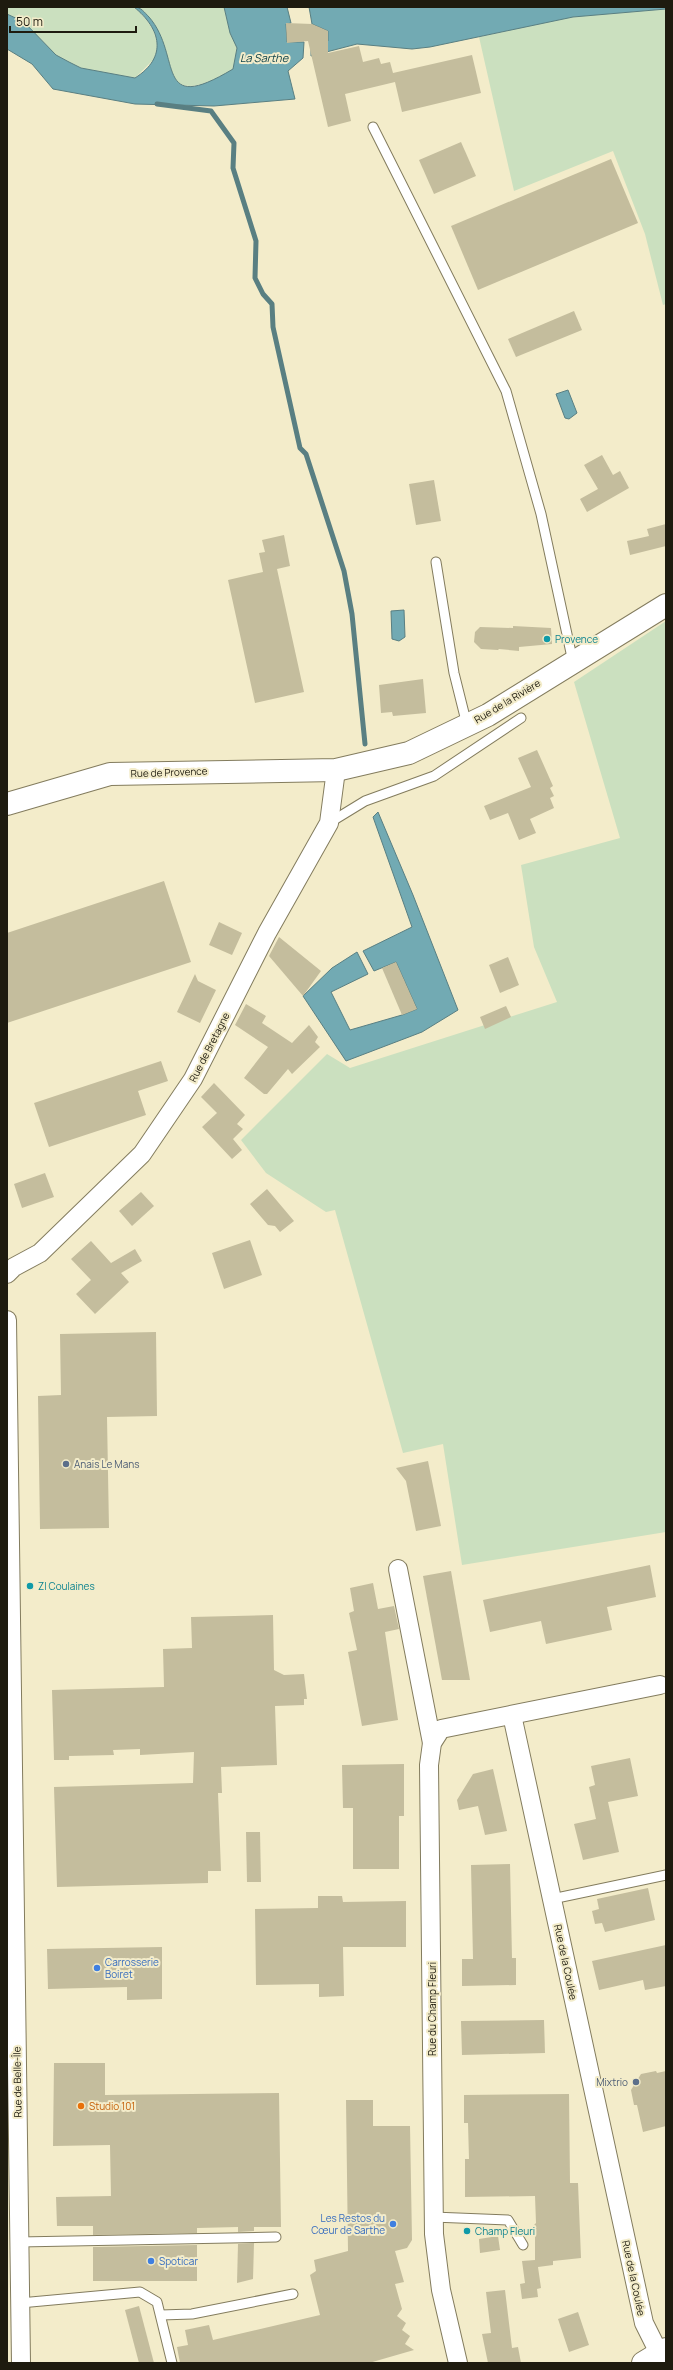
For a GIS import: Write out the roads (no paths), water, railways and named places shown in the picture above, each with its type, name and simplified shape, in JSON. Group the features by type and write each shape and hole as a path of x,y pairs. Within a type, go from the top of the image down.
{"street":[{"name":"Rue de la Rivière","path":"336,770 409,753 488,715 666,605"},
{"name":"Rue de Bretagne","path":"7,1274 14,1268 40,1253 142,1154 193,1079 267,933 329,823 336,770"},
{"name":"Rue de Provence","path":"7,804 82,780 110,774 336,770"},
{"name":"Rue de Belle-Île","path":"7,1320 13,2177 19,2242 21,2363"},
{"path":"398,1569 432,1743"},
{"path":"432,1743 441,1729 660,1685"},
{"name":"Rue de la Coulée","path":"512,1715 644,2323 656,2355"},
{"name":"Rue du Champ Fleuri","path":"432,1743 429,1765 433,2217 441,2290 458,2363"}],"lane":[{"path":"373,127 506,391 541,514 573,662"},
{"path":"436,562 454,673 467,725"},
{"path":"329,823 365,801 434,776 521,718"},
{"path":"552,1899 666,1875"},
{"path":"433,2217 508,2220 523,2246"},
{"path":"19,2242 276,2237"},
{"path":"20,2303 140,2292 157,2302 172,2363"},
{"path":"160,2315 192,2314 293,2294"}],"water":[{"name":"La Sarthe","path":"134,7 141,9 149,17 159,32 174,76 180,84 191,87 208,82 233,69 237,48 230,33 224,7 287,7 291,23 286,24 287,42 304,42 303,58 288,71 295,99 214,106 135,104 53,89 32,64 7,49 7,14 24,22 56,55 81,68 135,78 146,70 153,61 157,43 155,34 150,24"},
{"name":"La Sarthe","path":"309,7 666,7 666,9 573,17 430,47 412,49 357,44 311,56 311,41 328,41 328,31 312,24"},
{"path":"568,390 577,413 569,419 565,418 556,394"},
{"path":"404,610 405,637 399,641 392,639 391,611"},
{"path":"378,812 413,895 458,1010 422,1032 346,1061 303,996 332,968 357,952 368,974 331,992 350,1030 402,1015 417,1009 396,962 374,971 363,951 412,927 373,817"}],"waterway":[{"path":"157,104 211,111 234,143 233,168 256,241 255,278 263,294 272,304 273,327 300,448 306,454 344,571 352,614 365,744"}],"place":[{"name":"Provence","path":"547,639"},
{"name":"Anais Le Mans","path":"66,1464"},
{"name":"ZI Coulaines","path":"30,1586"},
{"name":"Carrosserie Boiret","path":"97,1968"},
{"name":"Mixtrio","path":"636,2082"},
{"name":"Studio 101","path":"81,2106"},
{"name":"Les Restos du Cœur de Sarthe","path":"393,2224"},
{"name":"Champ Fleuri","path":"467,2231"},
{"name":"Spoticar","path":"151,2261"}]}
